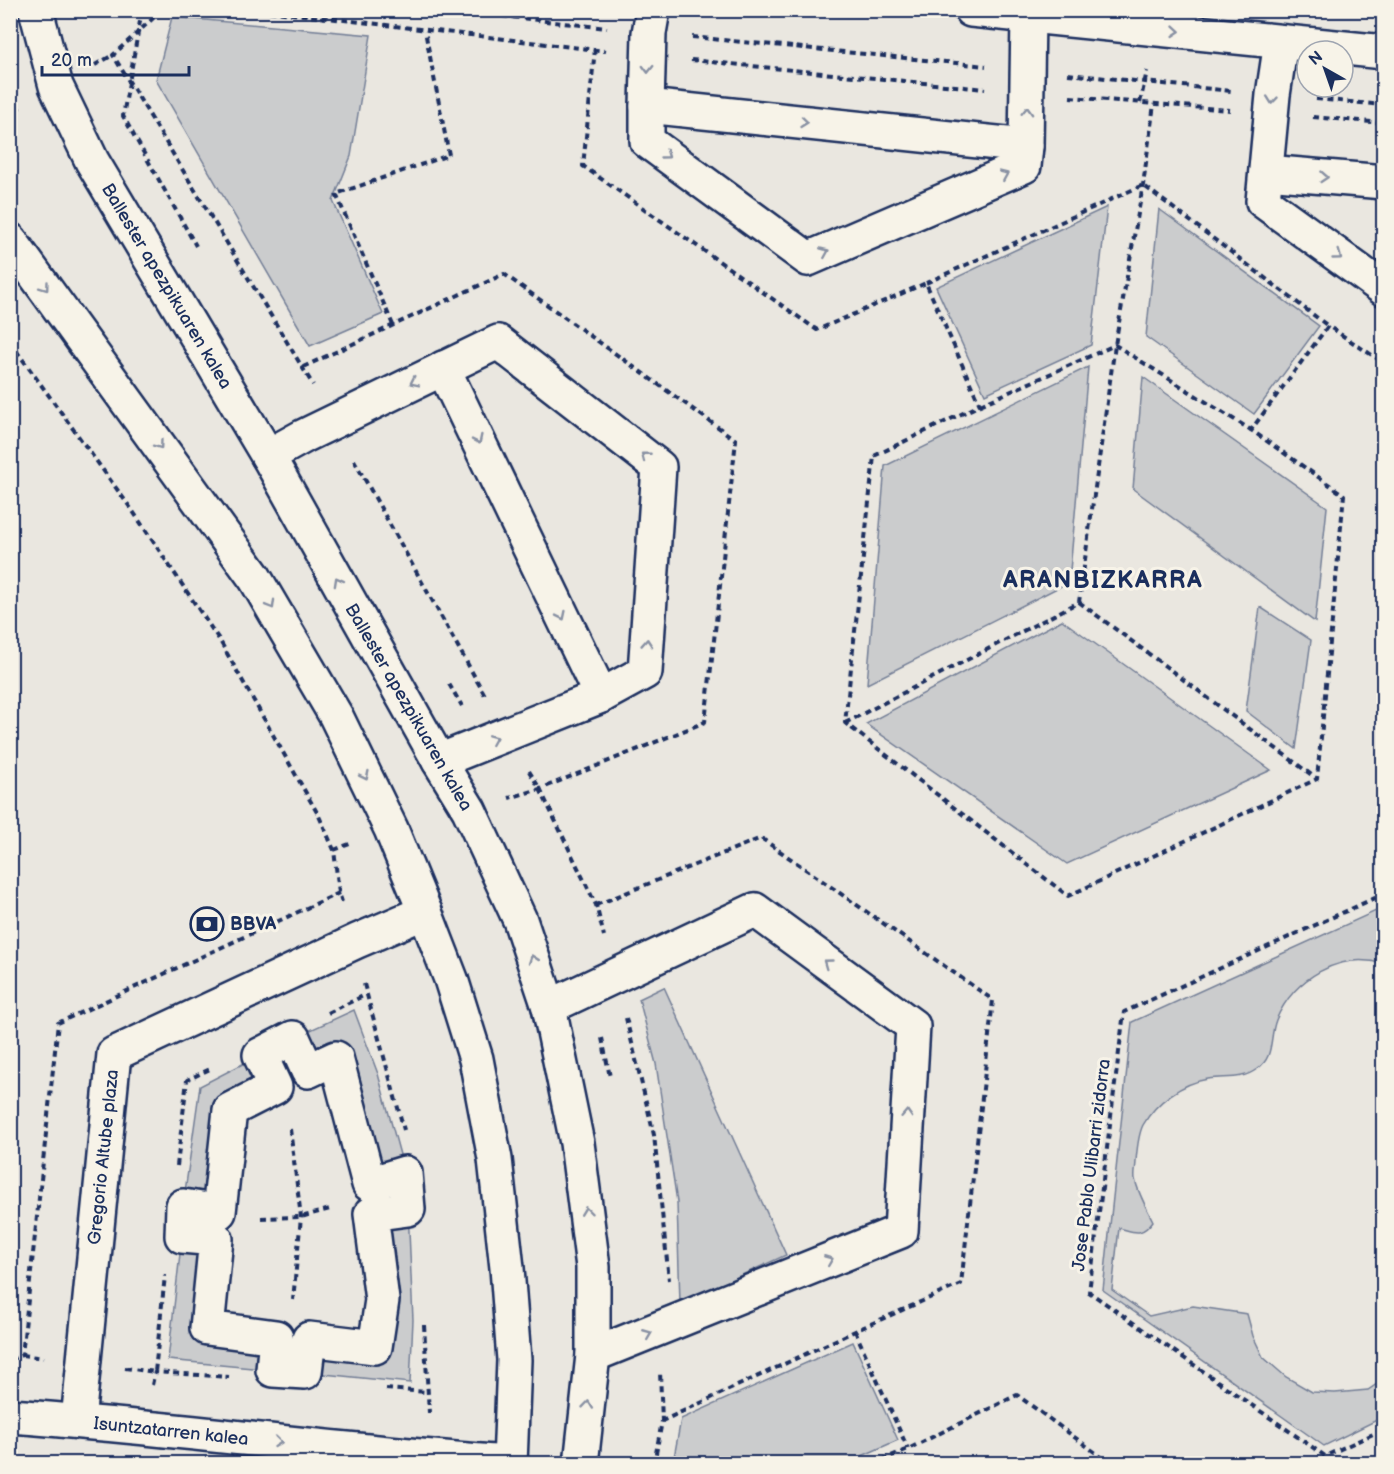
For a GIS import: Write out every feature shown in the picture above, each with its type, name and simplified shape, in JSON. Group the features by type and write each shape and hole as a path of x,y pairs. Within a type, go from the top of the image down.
{"street":[{"path":"10,22 22,10"},
{"name":"Ballester apezpikuaren kalea","path":"36,10 56,86 92,161 268,456 439,761 469,810 520,920 549,1007 577,1143 593,1267 593,1355 581,1464"},
{"path":"971,10 1028,16 1234,23 1281,42 1383,52"},
{"path":"650,33 647,141 808,259 1024,166 1028,16"},
{"path":"1281,42 1272,104 1263,201 1383,289"},
{"path":"647,106 1026,146"},
{"path":"1266,172 1383,182"},
{"path":"10,240 255,578 336,716 391,829 425,912 451,979 476,1059 495,1159 514,1360 510,1463"},
{"path":"268,456 304,436 498,342 659,467 645,672 601,696 439,761"},
{"path":"443,368 601,696"},
{"path":"549,1007 755,910 913,1026 900,1231 593,1355"},
{"name":"Gregorio Altube plaza","path":"78,1421 114,1054 357,941 425,912"},
{"path":"293,1038 308,1071 336,1058 369,1184 405,1173 408,1209 371,1214 382,1300 375,1347 309,1339 305,1372 273,1371 276,1336 207,1328 216,1239 182,1236 183,1206 219,1212 230,1110 275,1087 260,1055 293,1038"},
{"name":"Isuntzatarren kalea","path":"10,1416 432,1458 510,1463"}],"path":[{"path":"259,10 595,49 650,33 1028,82 1154,104 1383,105"},
{"path":"450,10 650,33 1028,82 1272,104 1383,123"},
{"path":"393,325 336,194 449,154 425,31"},
{"path":"595,49 583,166 817,330 1143,185"},
{"path":"1078,602 1115,345 1143,185 1154,104"},
{"path":"1143,185 1328,326 1383,363"},
{"path":"303,367 504,274 736,440 705,722 540,789"},
{"path":"926,283 980,405"},
{"path":"1251,430 1328,326"},
{"path":"10,342 132,510 220,641 319,816 334,850 339,893 357,941 365,995 405,1132"},
{"path":"845,723 874,456 980,405 1115,345"},
{"path":"1115,345 1251,430 1344,495 1317,779"},
{"path":"845,723 1078,602"},
{"path":"1078,602 1317,779"},
{"path":"845,723 1068,896 1317,779"},
{"path":"596,905 761,838 993,1000 961,1284 662,1421"},
{"name":"Jose Pablo Ulibarri zidorra","path":"1383,903 1377,897 1124,1012 1089,1292 1325,1456 1383,1429"},
{"path":"290,1127 301,1217 292,1311"},
{"path":"254,1218 301,1217 335,1207"},
{"path":"424,1323 432,1458"},
{"path":"855,1331 908,1449"},
{"path":"872,1464 908,1449 1017,1395 1111,1464"}],"shaded area":[{"path":"172,17 371,35 351,156 333,201 383,314 310,346 156,80"},
{"path":"1107,207 1091,345 985,394 936,287"},
{"path":"1159,209 1319,326 1254,414 1146,337"},
{"path":"1088,367 1069,582 867,684 885,466"},
{"path":"1143,377 1327,507 1315,622 1133,489"},
{"path":"1260,607 1311,640 1296,749 1246,711"},
{"path":"1062,620 1271,770 1067,864 866,724"},
{"path":"1378,910 1383,914 1383,964 1351,961 1320,971 1306,980 1284,1005 1276,1020 1269,1053 1263,1064 1245,1075 1198,1081 1179,1089 1162,1101 1148,1117 1139,1138 1135,1177 1140,1195 1153,1221 1138,1232 1119,1228 1112,1290 1149,1316 1193,1306 1247,1314 1253,1336 1263,1357 1286,1377 1312,1392 1335,1393 1368,1390 1383,1380 1383,1417 1324,1446 1103,1290 1132,1022"},
{"path":"664,987 786,1255 680,1303 677,1202 656,1064 639,999"},
{"path":"354,1010 378,1074 405,1173 369,1184 336,1058 308,1071 293,1038"},
{"path":"260,1055 275,1087 230,1110 219,1212 183,1206 200,1086"},
{"path":"408,1209 413,1320 410,1383 305,1372 309,1339 375,1346 371,1214"},
{"path":"182,1236 216,1239 207,1328 276,1337 273,1370 168,1360"},
{"path":"853,1342 898,1440 846,1463 673,1463 681,1419"}],"place":[{"name":"BBVA","path":"207,924"}],"district":[{"name":"ARANBIZKARRA","path":"1103,580"}]}
